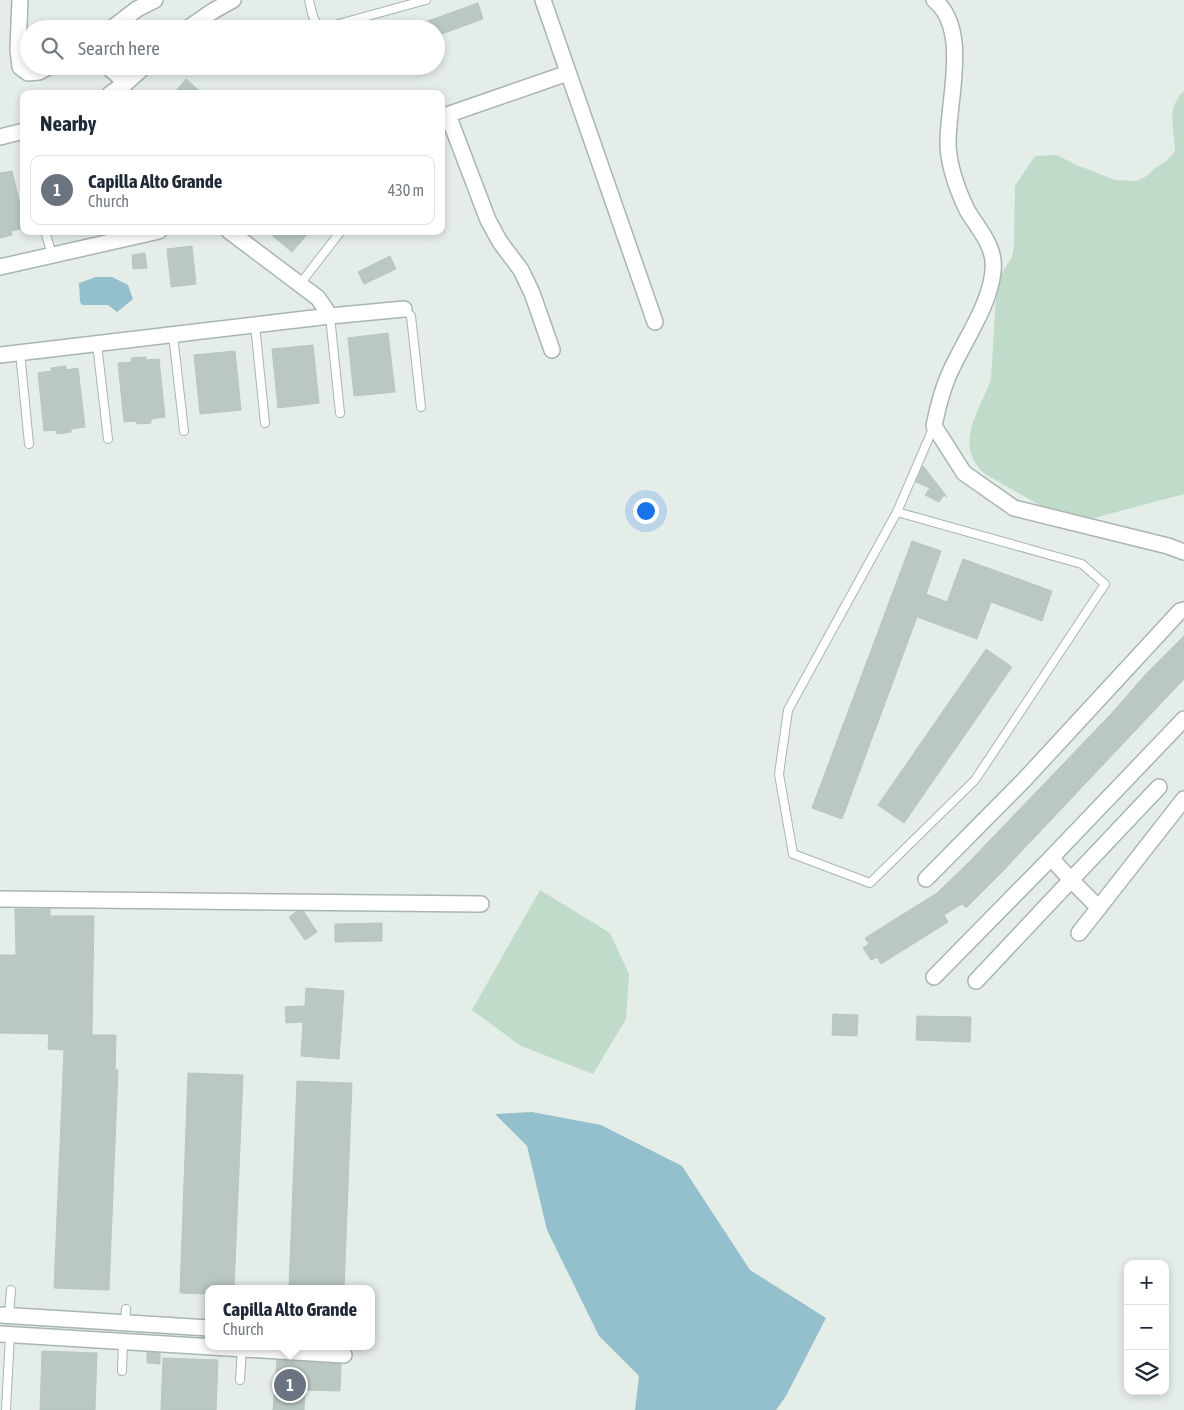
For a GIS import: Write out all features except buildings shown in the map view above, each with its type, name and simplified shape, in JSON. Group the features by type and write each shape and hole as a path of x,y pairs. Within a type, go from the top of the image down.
{"street":[{"path":"20,0 18,48 20,67"},
{"path":"120,20 134,5 155,0"},
{"path":"200,20 233,0"},
{"path":"543,0 656,322"},
{"path":"934,0 947,14 953,34 955,66 949,123 950,163 953,178 968,212 983,232 991,252 993,270 986,298 951,370 940,400 934,426 964,473 1014,508 1168,546 1184,552"},
{"path":"552,350 532,293 521,270 500,242 488,220 445,116 568,73"},
{"path":"117,75 126,83"},
{"path":"116,90 135,75"},
{"path":"0,138 20,132"},
{"path":"0,267 126,235"},
{"path":"238,235 318,298 330,316"},
{"path":"0,355 404,309"},
{"path":"926,878 1025,779 1161,631 1180,611 1184,610"},
{"path":"934,976 1051,858 1184,719"},
{"path":"976,981 1159,787"},
{"path":"1079,933 1184,799"},
{"path":"1051,858 1099,908"},
{"path":"0,899 481,904"},
{"path":"205,1327 125,1316 5,1315 5,1335 205,1346"},
{"path":"123,1342 125,1316"},
{"path":"271,1350 344,1355"}],"lane":[{"path":"309,0 314,20"},
{"path":"353,20 426,0"},
{"path":"47,235 52,255"},
{"path":"300,284 338,235"},
{"path":"404,309 411,316 422,407"},
{"path":"330,316 340,413"},
{"path":"255,325 265,423"},
{"path":"173,335 184,431"},
{"path":"97,344 108,439"},
{"path":"20,352 29,444"},
{"path":"897,512 1082,564 1105,584 975,780 870,883 793,854 779,774 788,710 897,512 934,426"},
{"path":"5,1315 11,1290"},
{"path":"5,1335 6,1410"},
{"path":"122,1371 123,1342"},
{"path":"240,1380 242,1350"}],"green space":[{"path":"1184,91 1184,494 1094,518 1064,519 985,474 975,463 970,451 969,440 972,428 991,379 997,280 1012,257 1014,247 1015,186 1035,156 1057,155 1074,164 1115,180 1137,181 1147,176 1175,152 1173,112 1178,98"},
{"path":"540,890 610,933 629,974 626,1019 593,1074 521,1046 472,1010"}],"water":[{"path":"96,277 112,277 128,285 133,299 117,312 108,305 82,305 80,302 79,283"},
{"path":"532,1112 601,1125 682,1166 750,1270 826,1318 786,1396 776,1410 635,1410 639,1376 599,1336 547,1230 527,1146 495,1114"}],"place":[{"name":"Capilla Alto Grande","path":"290,1385"}]}
